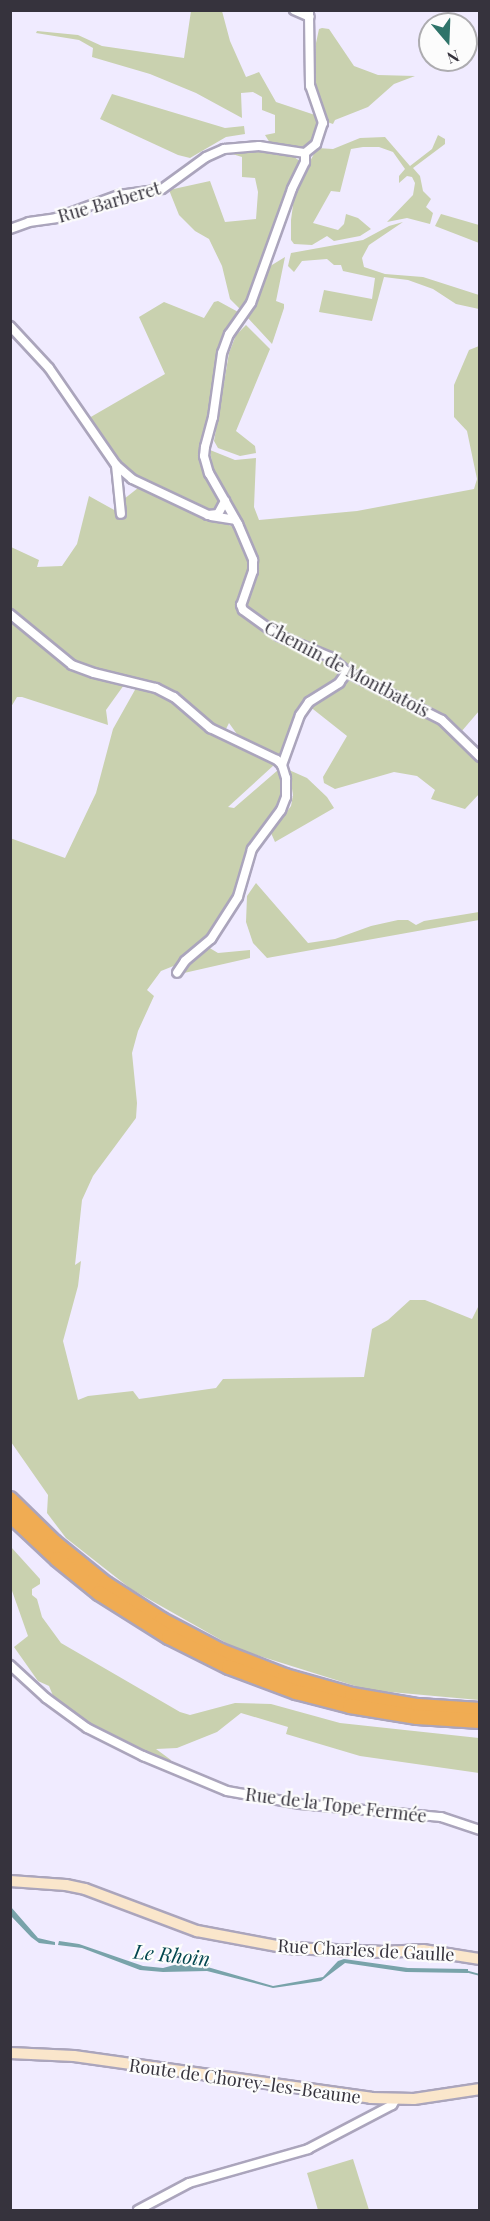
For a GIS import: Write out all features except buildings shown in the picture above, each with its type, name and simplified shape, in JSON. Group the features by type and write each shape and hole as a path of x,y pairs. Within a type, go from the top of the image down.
{"highway":[{"path":"10,1499 59,1546 117,1592 168,1624 221,1651 285,1676 352,1695 405,1704 480,1710"},
{"path":"10,1515 57,1559 99,1593 157,1630 229,1667 296,1692 350,1706 410,1716 480,1721"}],"street":[{"path":"237,522 209,473 204,456 222,354 230,334 251,303 292,189 305,162 305,153 316,144 323,123 309,78 310,14 294,10"},
{"name":"Rue Barberet","path":"10,229 29,222 56,218 119,195 162,189 206,157 224,149 259,146 305,153"},
{"path":"10,326 49,368 116,465 147,488 208,515 237,522"},
{"path":"116,465 121,514"},
{"path":"208,515 218,514 225,501"},
{"name":"Chemin de Montbatois","path":"237,522 253,560 253,571 241,605 269,630 330,657 347,672 442,720 480,757"},
{"path":"10,614 72,665 162,691 210,728 277,760 282,765 286,777 286,798 281,810 252,849 238,897 211,939 185,961 177,973"},
{"path":"282,765 300,715 309,702 339,683 347,672"},
{"name":"Rue de la Tope Fermée","path":"10,1665 46,1698 87,1728 220,1788 248,1797 286,1802 441,1817 480,1830"},
{"name":"Rue Charles de Gaulle","path":"10,1881 66,1885 86,1889 197,1931 282,1947 385,1952 423,1950 480,1959"},
{"name":"Route de Chorey-les-Beaune","path":"10,2053 82,2057 336,2094 396,2099 480,2089"},
{"path":"138,2211 189,2183 308,2149 392,2105 396,2099"}],"shaded area":[{"path":"191,11 222,11 230,41 246,77 259,72 276,102 318,116 321,124 310,146 300,150 270,143 265,135 275,133 275,115 262,110 262,97 253,92 241,93 242,118 196,93 150,74 92,57 93,48 79,40 36,33 37,31 78,35 102,46 184,58"},
{"path":"319,29 329,29 354,66 378,75 415,76 394,84 368,107 335,120 333,124 327,122 316,86 316,43"},
{"path":"112,94 225,128 244,126 245,134 226,137 190,158 178,155 100,119"},
{"path":"438,135 445,139 445,144 413,168 420,176 423,191 431,199 426,207 433,213 430,224 407,218 387,222 413,195 415,183 412,177 407,176 399,183 399,176 405,169 393,152 379,147 363,147 351,149 340,192 331,191 313,223 338,230 344,224 346,214 358,218 371,229 360,236 334,241 327,236 312,245 294,244 291,240 295,190 317,148 333,149 360,138 385,137 410,166 432,149"},
{"path":"250,149 293,156 301,162 248,302 244,308 239,308 230,299 222,266 209,239 195,231 179,215 169,190 210,181 225,222 256,219 258,192 255,178 242,177 242,157 226,152"},
{"path":"441,214 479,225 479,243 435,226"},
{"path":"403,222 369,245 362,258 364,267 385,274 423,277 479,295 479,309 456,304 433,289 408,280 384,277 372,321 319,312 324,290 372,299 375,278 343,271 341,265 334,265 327,259 302,261 294,272 288,266 291,253 363,240 389,226"},
{"path":"285,257 276,301 284,304 284,308 272,344 247,317 267,268"},
{"path":"218,301 240,313 217,357 209,421 203,440 202,455 221,501 220,508 213,511 145,484 120,462 89,418 165,374 139,317 164,302 204,318 214,302"},
{"path":"246,325 270,349 236,431 255,446 256,453 240,456 218,448 214,441 229,353 236,335"},
{"path":"479,346 479,711 455,739 479,763 480,793 465,809 431,799 435,790 417,776 394,772 335,789 324,783 323,777 347,736 304,702 281,756 239,737 229,723 225,731 204,718 165,687 129,678 106,710 108,725 22,697 17,697 11,707 11,547 39,560 37,567 62,566 77,544 89,496 116,511 122,508 124,499 138,488 176,506 234,527 238,517 213,470 210,450 235,460 256,458 254,507 259,520 357,511 474,489 477,479 467,431 454,417 454,385 469,350"},
{"path":"136,688 160,693 200,726 274,765 228,807 234,808 278,770 282,787 280,805 248,849 238,891 207,939 176,965 161,971 147,990 154,996 138,1031 132,1053 137,1103 136,1118 93,1176 82,1200 75,1265 81,1261 78,1286 63,1341 78,1400 88,1396 133,1391 139,1399 216,1388 223,1379 364,1377 372,1329 388,1320 410,1300 425,1300 472,1319 479,1305 479,1700 368,1690 237,1649 131,1589 66,1538 47,1513 48,1495 11,1442 10,838 65,858 96,793 113,729"},
{"path":"289,770 307,778 327,797 334,808 275,842 271,833 291,806 293,795"},
{"path":"256,883 308,943 335,939 371,926 398,920 408,920 416,925 424,921 479,912 479,920 267,958 253,943 246,922 247,896"},
{"path":"208,947 218,953 250,950 250,958 184,973 184,968"},
{"path":"11,1547 40,1579 40,1584 32,1589 32,1595 37,1599 42,1617 61,1643 180,1712 190,1715 235,1703 271,1704 340,1723 479,1738 479,1773 360,1756 286,1734 288,1727 241,1713 217,1732 177,1748 156,1749 171,1760 168,1766 90,1728 56,1703 49,1686 38,1681 14,1647 28,1636 11,1588"},
{"path":"11,1907 38,1938 55,1942 55,1945 39,1943 31,1937 11,1916"},
{"path":"59,1941 79,1944 143,1966 163,1968 178,1964 204,1966 273,1986 323,1977 338,1961 344,1959 408,1968 468,1969 468,1973 406,1972 345,1963 321,1981 273,1988 207,1971 140,1970 82,1948 58,1945"},
{"path":"353,2159 369,2210 318,2210 307,2173"}],"waterway":[{"name":"Le Rhoin","path":"465,1971 480,1975"}]}
